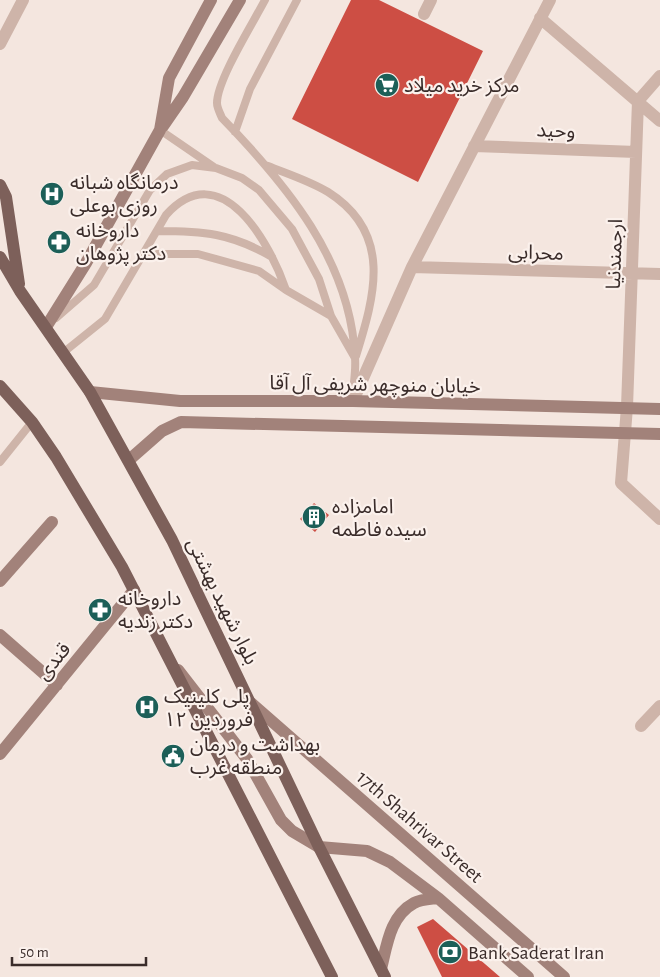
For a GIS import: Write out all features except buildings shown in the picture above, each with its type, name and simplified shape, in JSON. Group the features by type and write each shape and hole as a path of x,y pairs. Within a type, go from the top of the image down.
{"main road":[{"path":"160,130 170,78 211,0"},
{"path":"46,327 86,264 160,130 183,97 240,0"},
{"path":"0,185 6,197 20,291"},
{"name":"بلوار شهید بهشتی","path":"0,257 20,291 90,392 172,540 319,847 383,973"},
{"path":"0,272 20,291"},
{"path":"0,386 32,422 56,457 134,590 164,652 332,977"},
{"name":"خیابان منوچهر شریفی آل آقا","path":"90,392 180,401 353,401 660,409"},
{"path":"129,460 162,431 181,422 660,434"},
{"path":"0,580 52,522"},
{"name":"قندی","path":"0,754 134,590"},
{"path":"0,635 57,685"},
{"path":"164,652 247,759 281,820 292,831 319,847 367,851 390,862 438,898 528,977"},
{"name":"17th Shahrivar Street","path":"251,703 564,977"},
{"path":"383,973 391,929 402,912 416,902 438,898"}],"street":[{"path":"0,44 23,0"},
{"path":"424,14 431,0"},
{"path":"353,401 412,267 550,0"},
{"path":"540,18 660,121"},
{"path":"638,102 660,76"},
{"name":"ارجمندنیا","path":"638,102 627,407 621,483 660,518"},
{"name":"وحید","path":"474,146 636,152"},
{"name":"محرابی","path":"412,267 660,274"},
{"path":"641,726 660,706"}],"lane":[{"path":"265,0 221,84 217,103 222,118 266,165 308,221 334,265 350,317 355,358 353,401"},
{"path":"235,132 250,89 297,0"},
{"path":"160,130 216,168 248,182 259,190 279,212 309,258 331,316 355,358"},
{"path":"46,327 94,285 150,190 167,174 192,165 216,168"},
{"path":"266,165 334,197 353,213 368,237 374,261 374,285 369,314 355,358"},
{"path":"64,352 105,319 157,231 176,204 194,194 204,193 229,202 238,210 258,232 274,258 286,290"},
{"path":"157,231 204,231 248,243 274,258"},
{"path":"144,254 198,254 259,271 286,290 331,316"},
{"path":"0,462 32,422"}],"place":[{"name":"مرکز خرید میلاد","path":"387,85"},
{"name":"درمانگاه شبانه روزی بوعلی","path":"52,194"},
{"name":"داروخانه دکتر پژوهان","path":"59,242"},
{"name":"امامزاده سیده فاطمه","path":"314,517"},
{"name":"داروخانه دکتر زندیه","path":"100,610"},
{"name":"پلی کلینیک ۱۲ فروردین","path":"147,707"},
{"name":"بهداشت و درمان منطقه غرب","path":"173,756"},
{"name":"Bank Saderat Iran","path":"450,952"}]}
